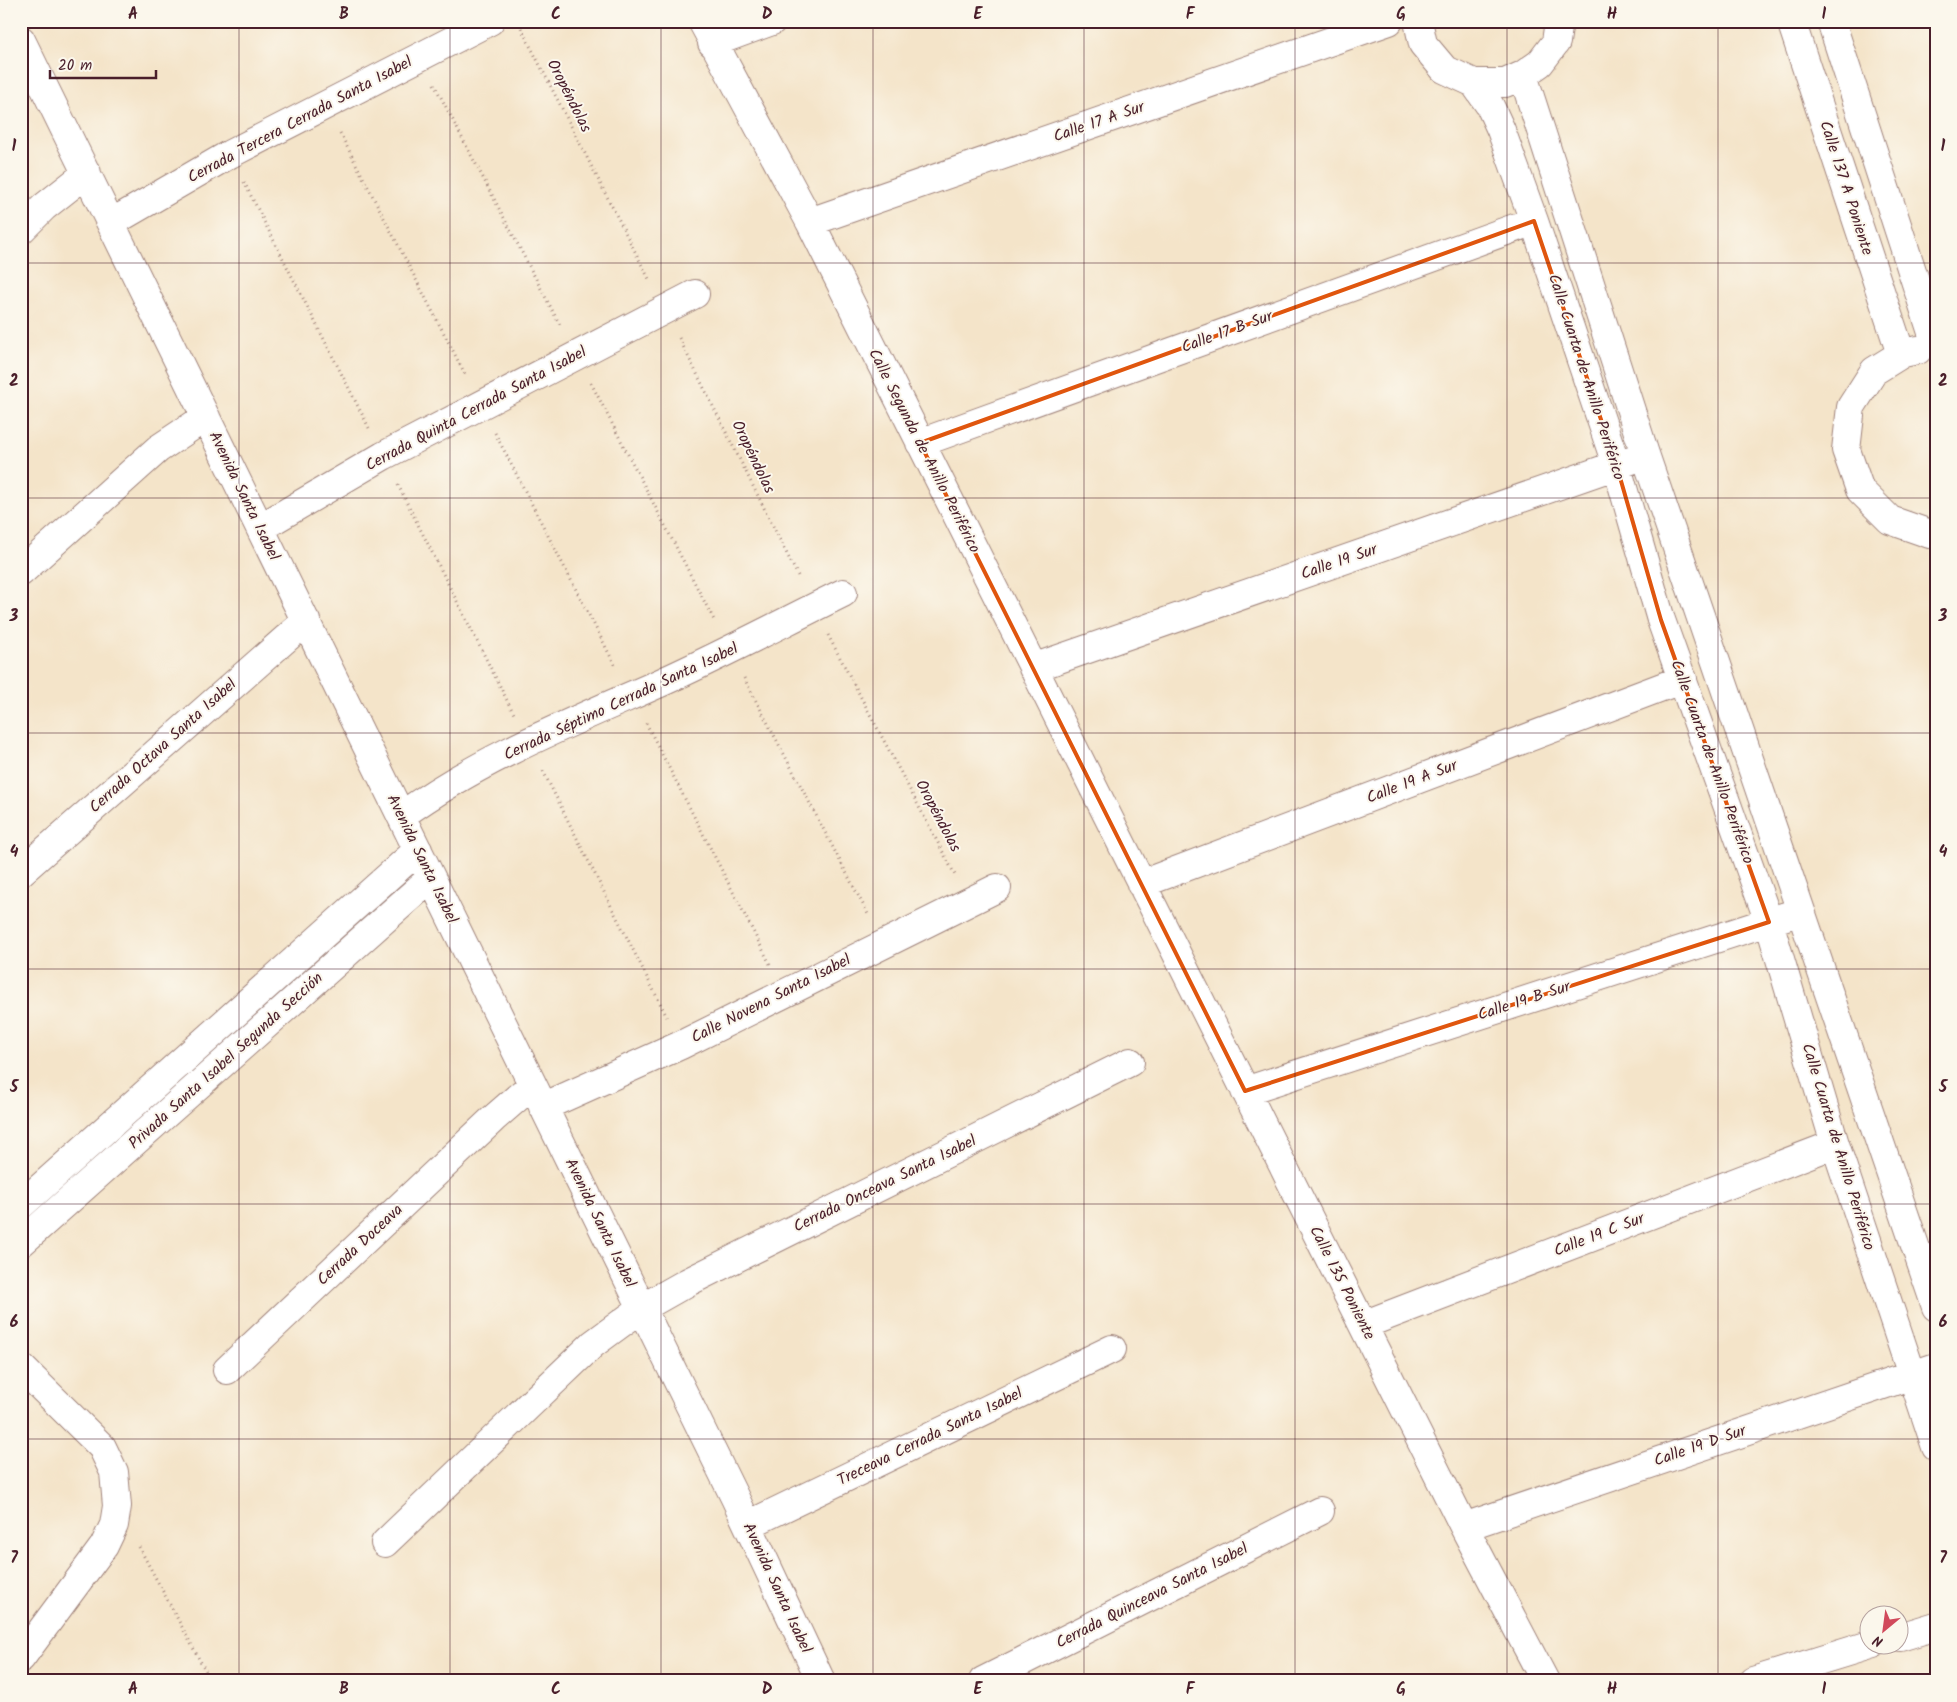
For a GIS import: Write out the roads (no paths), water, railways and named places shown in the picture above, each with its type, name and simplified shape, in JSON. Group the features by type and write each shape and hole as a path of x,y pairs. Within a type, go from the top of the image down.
{"street":[{"name":"Cerrada Tercera Cerrada Santa Isabel","path":"111,223 230,154 490,21"},
{"path":"707,32 772,21"},
{"name":"Calle 17 A Sur","path":"810,222 1389,21"},
{"path":"1418,21 1423,44 1444,70 1474,83 1505,83 1523,75 1540,62 1556,42 1559,21"},
{"name":"Calle 137 A Poniente","path":"1792,21 1901,354"},
{"path":"1830,21 1936,345 1901,354 1874,371 1851,407 1846,450 1860,490 1890,520 1934,539"},
{"name":"Calle Segunda de Anillo Periférico","path":"707,32 810,222 1141,884"},
{"name":"Avenida Santa Isabel","path":"21,40 748,1525 820,1681"},
{"name":"Calle Cuarta de Anillo Periférico","path":"1523,75 1645,454 1936,1307"},
{"name":"Calle Cuarta de Anillo Periférico","path":"1474,83 1490,106 1501,130 1534,221 1616,466 1662,620 1769,922 1835,1144 1923,1371 1936,1447"},
{"path":"21,230 44,207 87,173"},
{"name":"Calle 17 B Sur","path":"920,443 1534,221"},
{"name":"Cerrada Quinta Cerrada Santa Isabel","path":"260,528 383,456 695,294"},
{"path":"21,572 158,449 206,417"},
{"name":"Calle 19 Sur","path":"1033,668 1616,466 1645,454"},
{"name":"Cerrada Séptimo Cerrada Santa Isabel","path":"401,816 432,794 528,743 730,651 843,593"},
{"name":"Cerrada Octava Santa Isabel","path":"21,872 306,621"},
{"name":"Calle 19 A Sur","path":"1141,884 1683,679"},
{"name":"Privada Santa Isabel Segunda Sección","path":"21,1205 418,850"},
{"name":"Privada Santa Isabel Segunda Sección","path":"21,1243 431,878"},
{"name":"Calle 135 Poniente","path":"1141,884 1464,1527 1545,1681"},
{"name":"Calle Novena Santa Isabel","path":"493,1119 538,1096 681,1045 785,991 997,888"},
{"name":"Calle 19 B Sur","path":"1245,1091 1802,910"},
{"name":"Cerrada Onceava Santa Isabel","path":"385,1543 593,1344 642,1308 688,1282 1130,1062"},
{"name":"Cerrada Doceava","path":"227,1370 493,1119"},
{"name":"Calle 19 C Sur","path":"1363,1325 1835,1144"},
{"name":"Treceava Cerrada Santa Isabel","path":"748,1525 1112,1349"},
{"path":"21,1367 102,1447 114,1472 117,1506 114,1525 104,1546 21,1658"},
{"name":"Calle 19 D Sur","path":"1464,1527 1923,1371"},
{"name":"Cerrada Quinceava Santa Isabel","path":"983,1681 1320,1511"},
{"path":"1910,1633 1936,1626"},
{"path":"1752,1681 1860,1648"}]}
